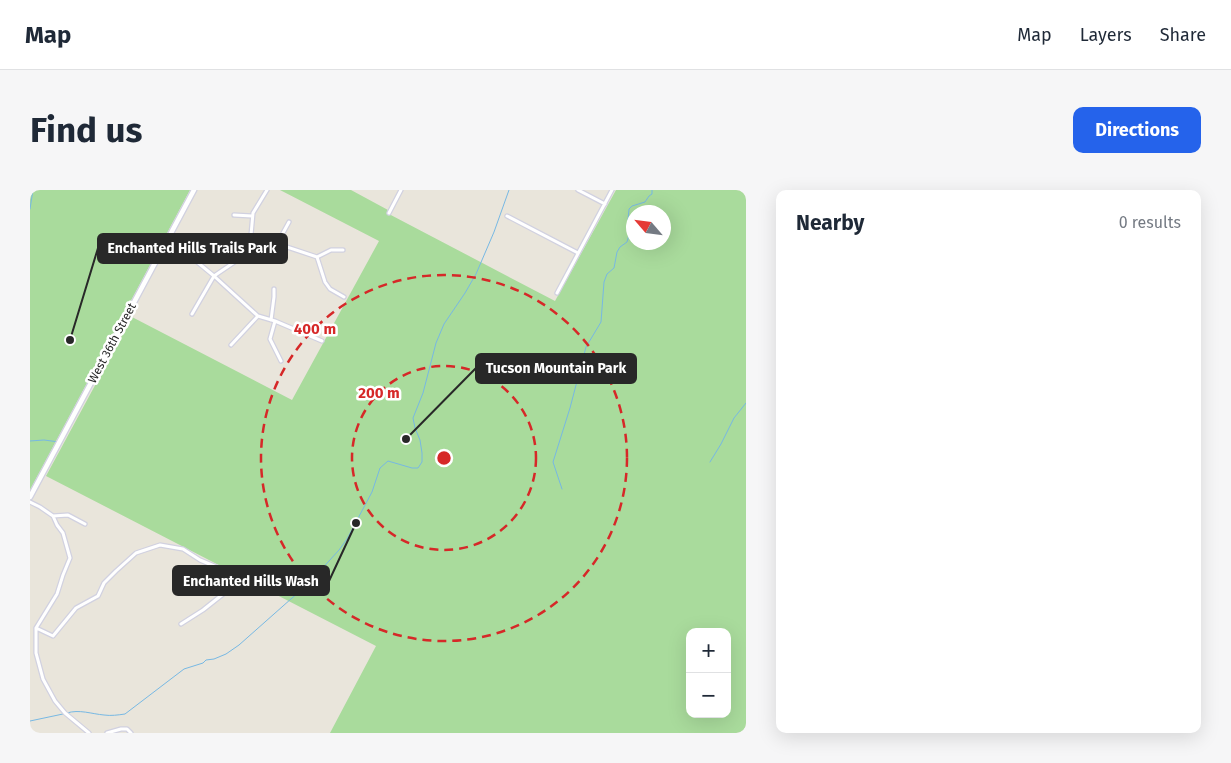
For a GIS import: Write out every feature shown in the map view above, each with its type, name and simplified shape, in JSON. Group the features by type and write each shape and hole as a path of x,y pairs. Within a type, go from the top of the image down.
{"street":[{"name":"West 36th Street","path":"30,497 194,190"},
{"path":"192,314 214,276 240,259 251,235 252,213 267,190"},
{"path":"389,213 401,190"},
{"path":"578,190 605,204"},
{"path":"556,293 612,190"},
{"path":"234,215 252,216"},
{"path":"508,216 578,253"},
{"path":"278,244 289,222"},
{"path":"251,235 317,257 331,250 343,250"},
{"path":"168,238 258,316 322,341"},
{"path":"317,257 325,282 330,289 344,297"},
{"path":"274,289 273,321 270,339 281,361"},
{"path":"231,345 258,316"},
{"path":"30,502 53,516 63,533 70,558 57,594 36,628 36,653 42,679 65,714 89,733"},
{"path":"53,516 68,515 85,524"},
{"path":"36,628 53,636 76,608 98,596 104,583 136,553 161,544 183,549 200,560 226,571 237,583 203,610 181,624"},
{"path":"107,733 121,729 127,729 130,733"}],"green space":[{"path":"30,190 190,190 30,490"},
{"path":"280,190 351,190 388,210 387,213 555,301 616,190 746,190 746,726 742,733 330,733 376,646 46,476 132,317 292,400 379,241"}],"waterway":[{"path":"30,209 33,190"},
{"path":"67,713 125,714 184,669 226,654 239,645 309,583 339,550 347,539 372,492 380,468 388,461 418,468 422,462 422,453 413,418 423,393 436,343 444,324 476,274 509,190"},
{"path":"562,489 553,462 586,347 601,322 604,282 607,274 614,268 617,252 627,242 630,231 629,209 632,206 645,202 652,194 652,190"},
{"path":"710,462 734,418 746,403"},
{"path":"30,441 59,442"},
{"path":"30,721 63,714"}],"place":[{"name":"Enchanted Hills Trails Park","path":"70,340"},
{"name":"Tucson Mountain Park","path":"406,439"},
{"name":"Enchanted Hills Wash","path":"356,523"}]}
